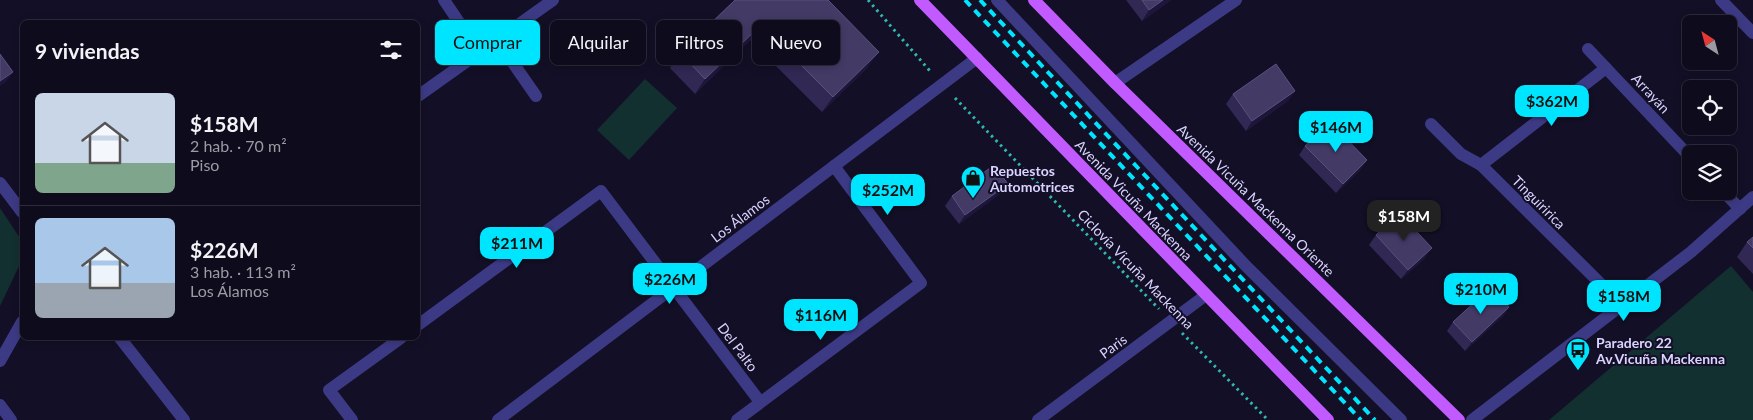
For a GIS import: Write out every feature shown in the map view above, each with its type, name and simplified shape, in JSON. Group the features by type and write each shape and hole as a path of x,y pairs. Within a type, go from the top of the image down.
{"main road":[{"name":"Avenida Vicuña Mackenna","path":"920,0 1328,420"},
{"name":"Avenida Vicuña Mackenna Oriente","path":"1034,0 1115,83 1460,420"}],"street":[{"path":"444,0 457,20"},
{"path":"525,20 553,0"},
{"path":"997,0 1246,266 1401,420"},
{"path":"1115,83 1236,0"},
{"path":"1721,0 1753,33"},
{"name":"Arrayán","path":"1588,49 1682,148"},
{"name":"Los Álamos","path":"498,420 976,58"},
{"path":"420,95 461,65"},
{"path":"514,65 536,96"},
{"path":"1481,165 1606,68"},
{"name":"Tinguiririca","path":"1431,124 1461,154 1481,165 1623,306"},
{"path":"736,420 921,283 834,166"},
{"path":"0,183 20,209"},
{"name":"Del Palto","path":"420,324 601,191 760,402"},
{"path":"1472,420 1623,306 1691,252 1753,197"},
{"path":"1732,200 1740,209"},
{"name":"Paris","path":"1038,420 1206,295"},
{"path":"0,362 20,326"},
{"path":"122,340 184,420"},
{"path":"352,420 329,390 398,340"},
{"path":"0,405 11,420"}],"path":[{"name":"Ciclovía Vicuña Mackenna","path":"868,0 942,84 1268,420"}],"green space":[{"path":"645,79 677,108 629,160 597,130"},
{"path":"0,208 20,238 20,264 0,306"},
{"path":"1731,266 1753,292 1753,420 1549,420"}],"building":[{"path":"735,0 828,0 879,52 833,97 801,65 840,65 840,20 752,20 752,34 742,43 742,20 714,20"},
{"path":"1142,0 1163,0 1149,10"},
{"path":"0,54 13,72 0,81"},
{"path":"1276,64 1295,91 1252,121 1233,94"},
{"path":"692,65 720,65 705,79"},
{"path":"1330,122 1367,160 1343,184 1305,146"},
{"name":"Repuestos Automotrices","path":"994,165 1008,184 965,215 952,196"},
{"path":"1399,213 1432,248 1408,270 1376,235"},
{"path":"1753,237 1753,248 1747,242"},
{"path":"1491,287 1509,307 1472,342 1453,322"}],"railway":[{"path":"965,0 1361,420"},
{"path":"980,0 1375,420"}],"place":[{"name":"Repuestos Automotrices","path":"973,199"},
{"name":"Paradero 22 Av.Vicuña Mackenna","path":"1578,371"}]}
